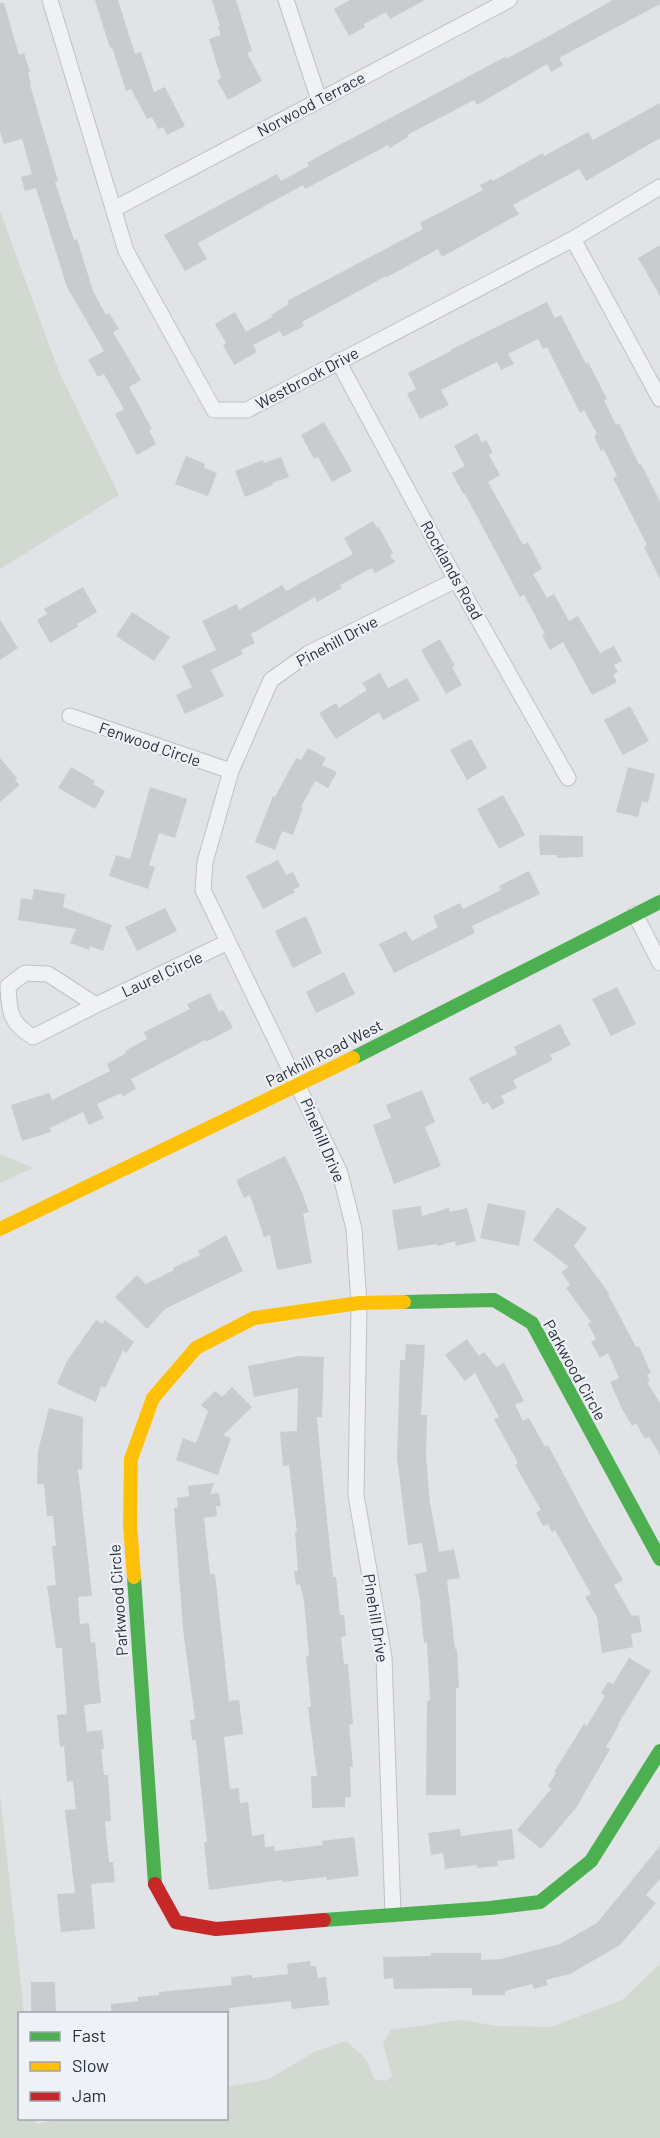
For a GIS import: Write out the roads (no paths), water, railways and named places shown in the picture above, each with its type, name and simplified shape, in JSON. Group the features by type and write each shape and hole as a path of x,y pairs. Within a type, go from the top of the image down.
{"street":[{"name":"Westbrook Drive","path":"50,0 126,251 214,410 247,410 573,239 660,187"},
{"path":"286,0 318,100"},
{"name":"Norwood Terrace","path":"114,209 508,0"},
{"path":"573,239 660,399"},
{"name":"Rocklands Road","path":"338,361 456,580 568,778"},
{"name":"Pinehill Drive","path":"393,1914 384,1658 356,1495 359,1303 354,1228 340,1173 203,890 205,862 231,771 271,680 309,653 456,580"},
{"name":"Fenwood Circle","path":"70,716 231,771"},
{"name":"Parkhill Road West","path":"0,1230 299,1085 660,902"},
{"path":"635,914 660,963"},
{"name":"Laurel Circle","path":"96,1005 48,974 25,973 8,986 8,1006 18,1028 33,1037 228,942"},
{"name":"Parkwood Circle","path":"660,1559 531,1323 494,1300 359,1303 254,1318 196,1348 153,1398 130,1459 129,1524 155,1886 176,1922 216,1929 490,1908 540,1902 591,1861 660,1751"}]}
